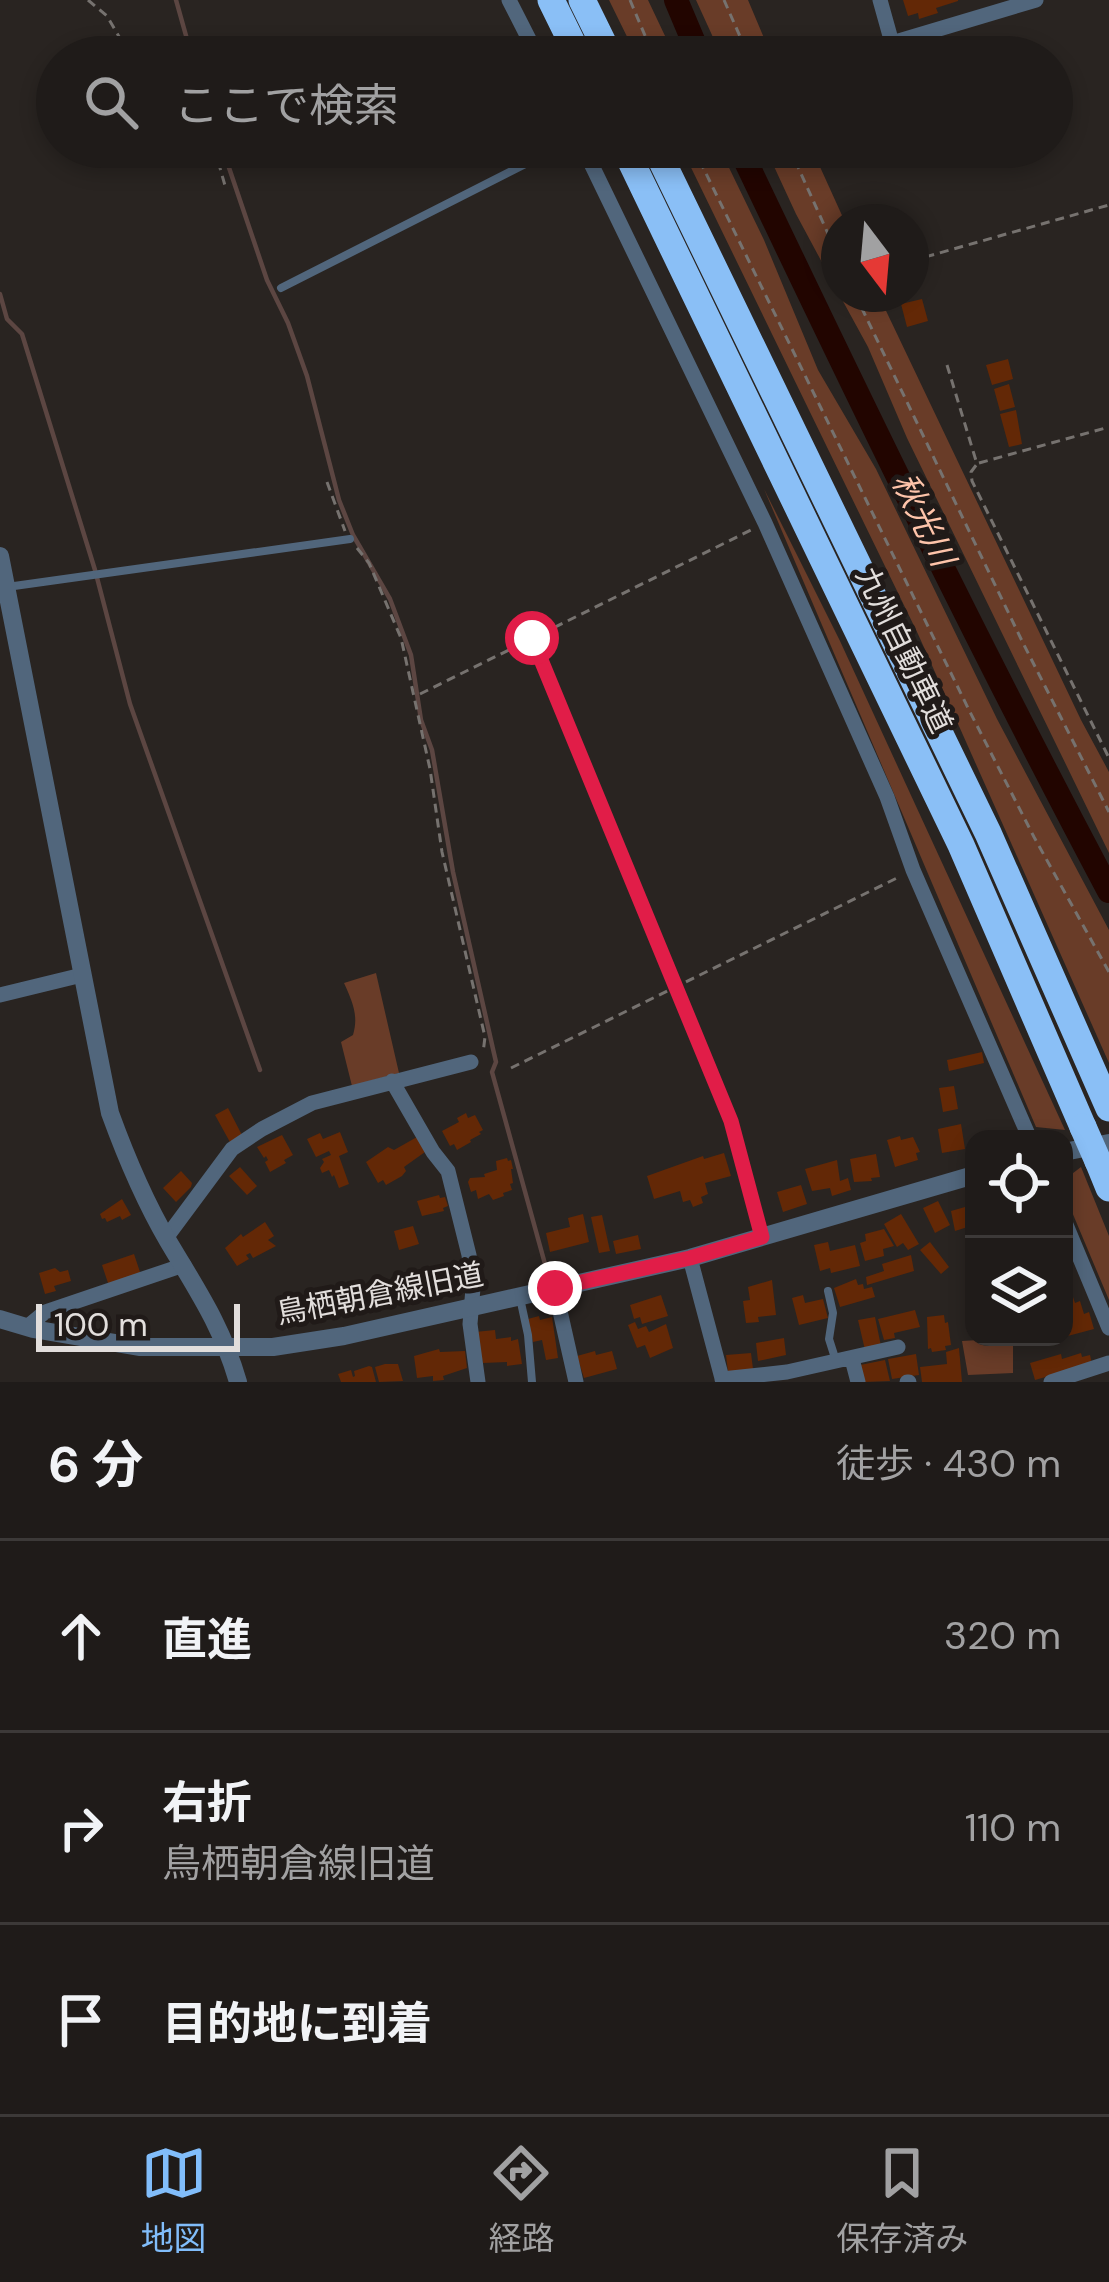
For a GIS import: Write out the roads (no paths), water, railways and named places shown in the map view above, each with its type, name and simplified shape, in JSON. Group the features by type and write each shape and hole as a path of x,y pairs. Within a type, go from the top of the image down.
{"highway":[{"path":"551,0 569,36"},
{"path":"582,0 600,36"},
{"name":"九州自動車道","path":"634,168 961,844 1083,1127 1104,1152 1109,1188"},
{"name":"九州自動車道","path":"665,168 988,832 1109,1108"}],"street":[{"path":"509,0 527,36"},
{"path":"880,0 890,36"},
{"path":"915,36 1036,0"},
{"path":"593,168 765,524 887,797 913,870 1026,1130"},
{"path":"0,556 110,1113 166,1238 228,1347 238,1382"},
{"path":"0,994 82,975"},
{"path":"166,1238 232,1149 262,1129 312,1102 471,1062"},
{"path":"392,1081 448,1171 469,1255 470,1324 478,1382"},
{"path":"1073,1152 1104,1152"},
{"name":"鳥栖朝倉線旧道","path":"0,1319 139,1347 273,1347 344,1336 690,1258 965,1178"},
{"path":"1072,1238 1109,1328"},
{"path":"690,1258 722,1381 790,1377 898,1347"},
{"path":"27,1328 45,1312 184,1265"},
{"path":"555,1288 576,1382"},
{"path":"844,1360 858,1382"},
{"path":"1051,1382 1109,1364"}],"lane":[{"path":"281,288 518,168"},
{"path":"6,588 350,539"},
{"path":"828,1291 833,1313 829,1339 844,1360"},
{"path":"520,1297 532,1382"}],"waterway":[{"path":"176,0 186,36"},
{"name":"秋光川","path":"676,0 691,36"},
{"path":"229,168 267,280 307,376 339,500 390,599 411,655 496,1062 492,1072 545,1264"},
{"name":"秋光川","path":"749,168 920,521 1109,891"},
{"path":"0,294 7,319 22,334 95,570 130,704 260,1070"}]}
